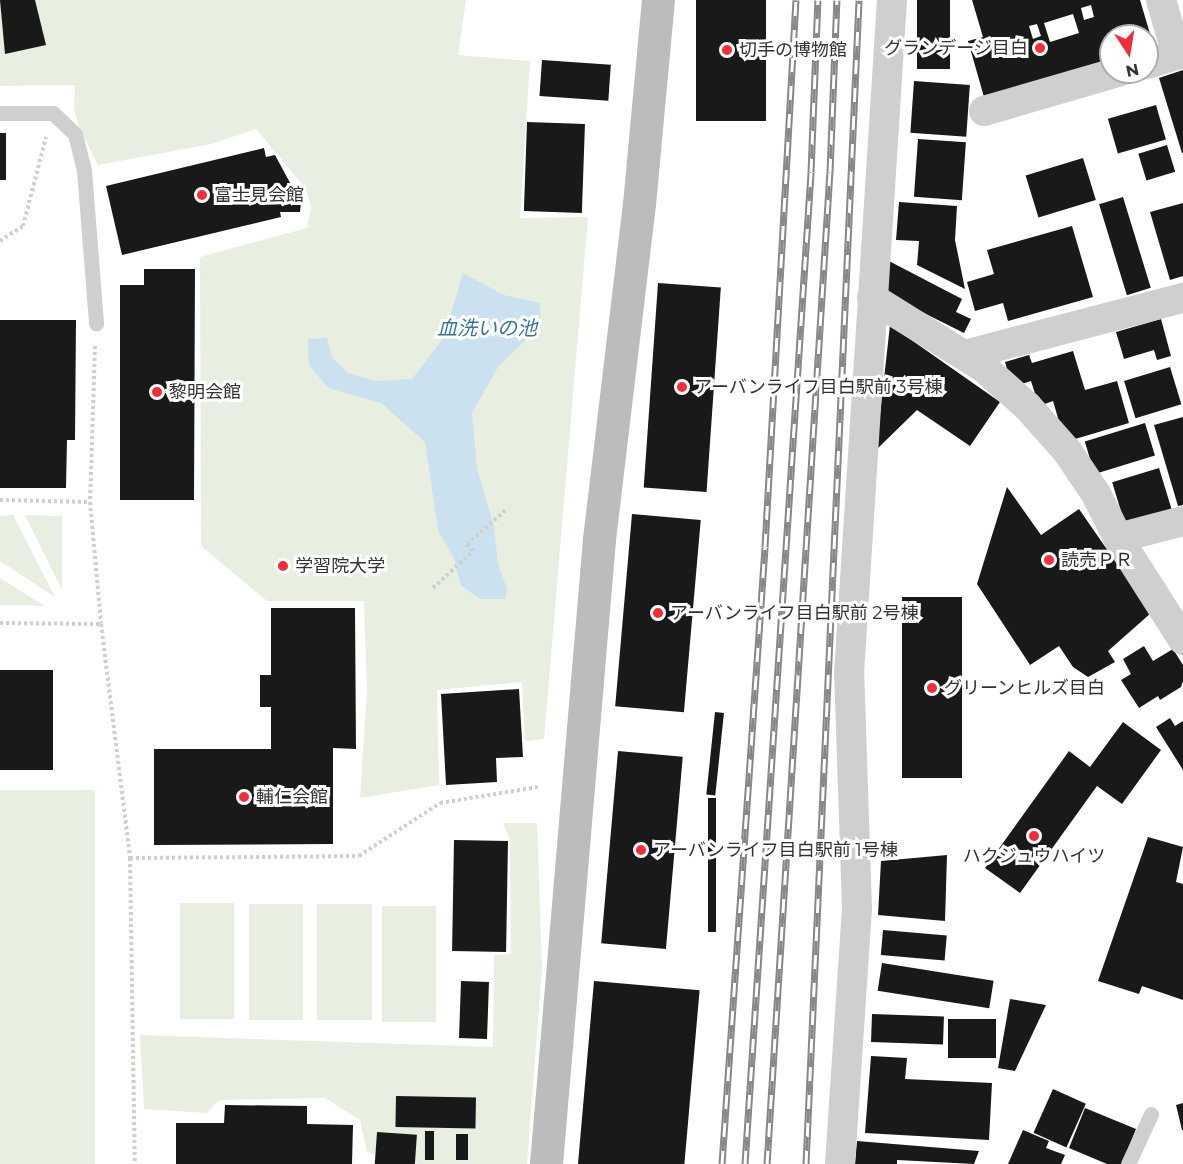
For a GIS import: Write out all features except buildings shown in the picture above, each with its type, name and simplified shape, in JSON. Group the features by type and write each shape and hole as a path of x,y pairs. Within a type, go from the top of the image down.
{"street":[{"path":"546,1164 599,539 639,204 658,0"},
{"path":"840,1164 857,909 849,674 892,0"},
{"path":"1159,60 1180,54 1161,0"},
{"path":"984,111 1099,78"},
{"path":"872,298 965,355 1027,406 1067,451 1096,494 1118,538 1183,640"},
{"path":"965,355 1183,298"},
{"path":"1118,538 1183,522"}],"lane":[{"path":"0,112 53,113 75,134 84,170 96,324"},
{"path":"1128,1164 1150,1114"}],"path":[{"path":"0,241 23,226 53,113"},
{"path":"96,324 90,502 101,624 130,858 135,1164"},
{"path":"0,500 90,502"},
{"path":"433,588 473,551 467,544 506,510"},
{"path":"0,623 101,624"},
{"path":"130,858 359,856 440,803 538,787"}],"green space":[{"path":"0,0 466,0 458,55 530,61 520,218 588,217 544,739 525,741 522,682 437,690 439,785 360,798 367,692 364,601 267,601 201,546 200,257 307,228 311,207 306,189 256,129 211,144 98,165 80,129 74,109 75,85 0,86"},
{"path":"13,515 55,597 0,561 0,516"},
{"path":"25,515 62,516 62,590"},
{"path":"0,578 45,606 0,605"},
{"path":"0,790 95,790 95,1164 0,1164"},
{"path":"503,823 537,823 542,968 527,1164 419,1164 367,1152 360,1120 325,1098 219,1100 207,1113 144,1109 140,1035 493,1047 494,955 511,954 510,840"},
{"path":"180,903 234,903 234,1019 180,1019"},
{"path":"249,904 303,904 303,1020 249,1020"},
{"path":"317,904 372,904 372,1020 317,1020"},
{"path":"382,906 436,906 436,1022 382,1022"}],"water":[{"name":"血洗いの池","path":"463,273 504,295 540,303 541,325 498,367 472,413 477,469 494,526 498,564 507,589 505,599 481,599 461,586 454,559 438,530 425,442 381,403 328,388 309,365 308,339 327,338 332,357 348,373 375,381 412,379 444,337"}],"railway":[{"path":"722,1164 765,547 796,0"},
{"path":"745,1164 811,172 818,0"},
{"path":"767,1164 830,172 837,0"},
{"path":"806,1164 859,0"}],"place":[{"name":"グランデージ目白","path":"1040,48"},
{"name":"切手の博物館","path":"727,50"},
{"name":"富士見会館","path":"202,195"},
{"name":"アーバンライフ目白駅前 3号棟","path":"682,387"},
{"name":"黎明会館","path":"157,392"},
{"name":"読売ＰＲ","path":"1049,560"},
{"name":"学習院大学","path":"283,566"},
{"name":"アーバンライフ目白駅前 2号棟","path":"658,613"},
{"name":"グリーンヒルズ目白","path":"932,688"},
{"name":"輔仁会館","path":"244,797"},
{"name":"ハクジュウハイツ","path":"1034,836"},
{"name":"アーバンライフ目白駅前 1号棟","path":"641,850"}]}
